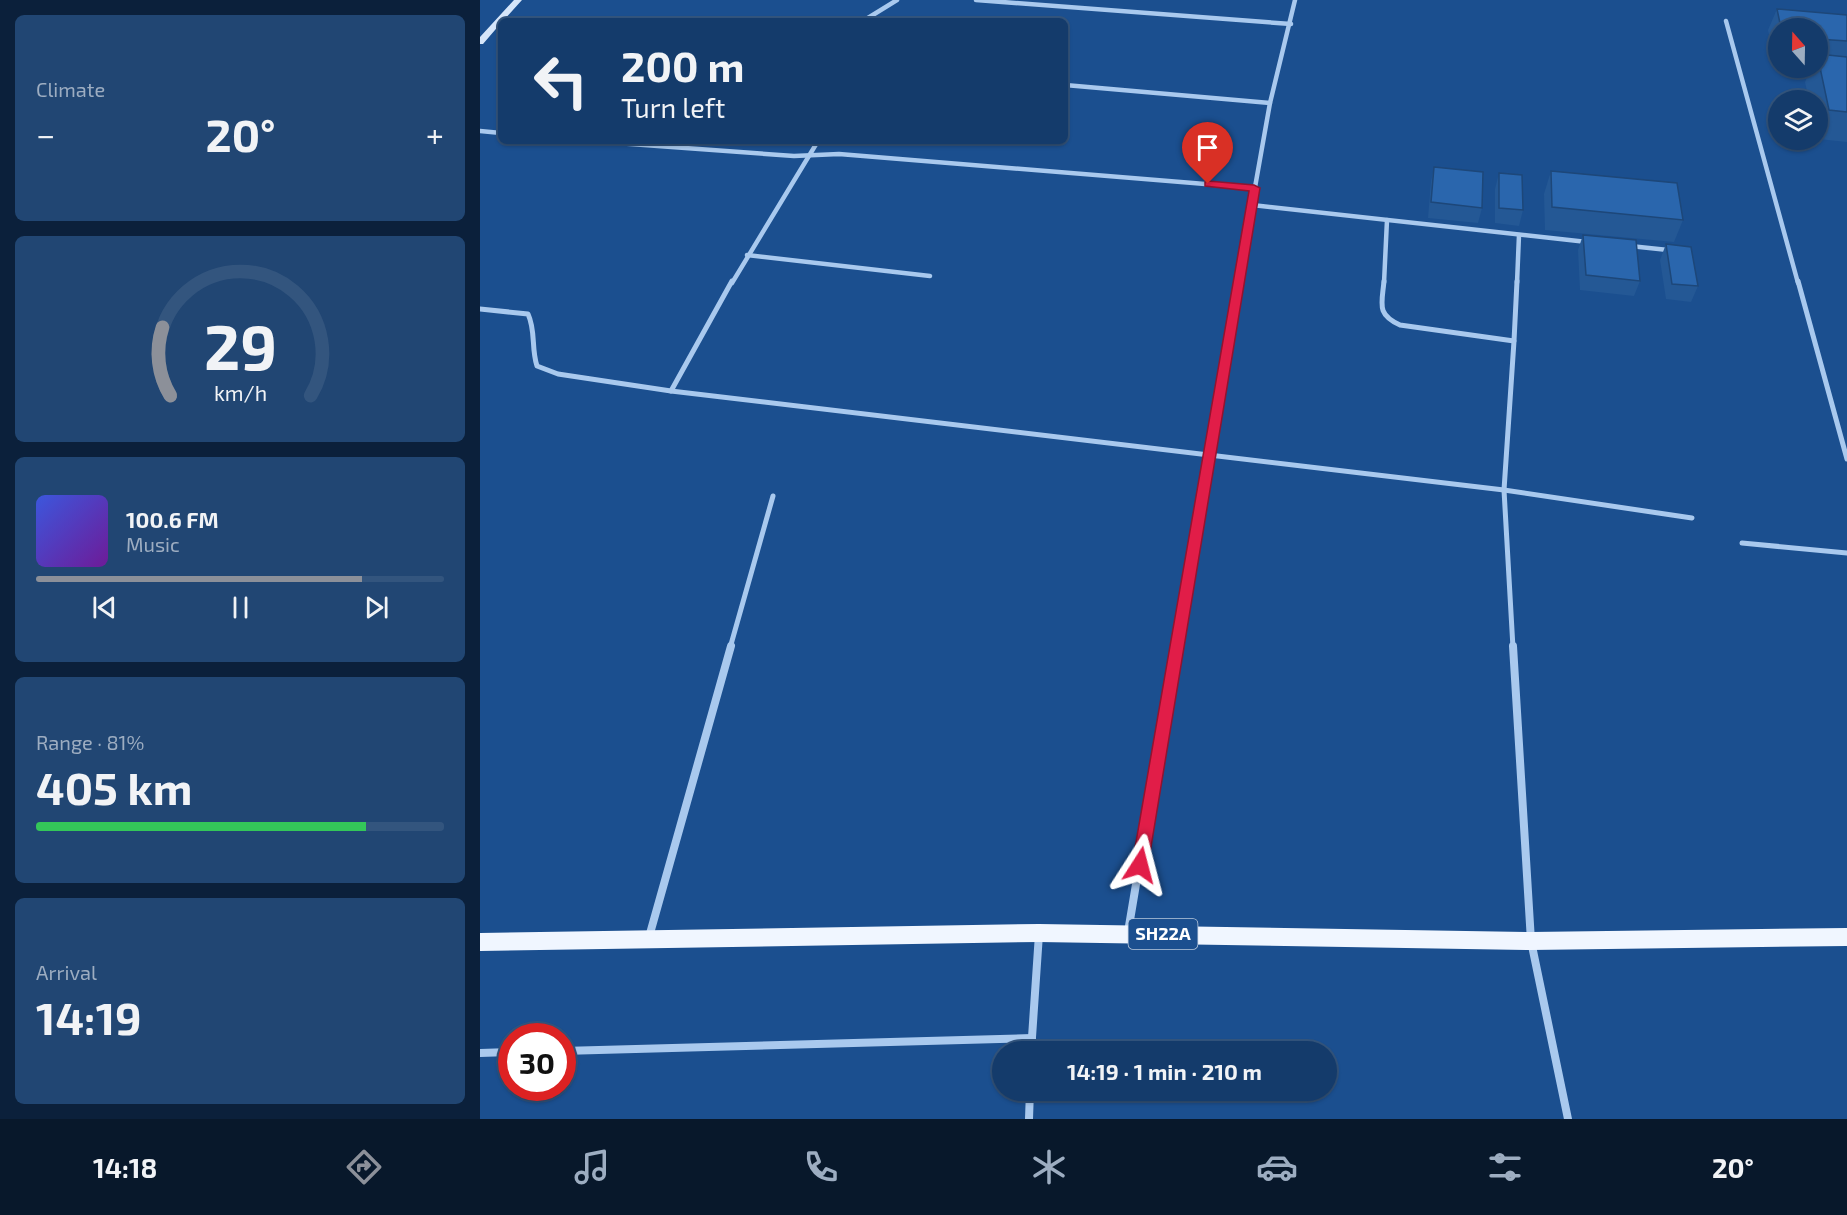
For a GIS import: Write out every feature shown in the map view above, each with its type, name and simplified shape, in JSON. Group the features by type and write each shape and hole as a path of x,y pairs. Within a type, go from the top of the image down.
{"main road":[{"path":"502,18 518,0"},
{"path":"480,42 498,22"},
{"name":"SH22A","path":"480,942 1039,933 1531,941 1847,937"}],"street":[{"path":"867,18 897,0"},
{"path":"976,0 1291,24"},
{"path":"1128,933 1254,188 1270,104 1295,0"},
{"path":"1726,21 1847,459"},
{"path":"1068,85 1270,104"},
{"path":"480,131 498,133"},
{"path":"630,144 794,156 839,153 1254,188"},
{"path":"671,391 747,255 812,155 817,144"},
{"path":"1252,205 1599,243"},
{"path":"1387,220 1382,312 1387,319 1400,325 1515,341"},
{"path":"1519,235 1515,341 1504,490 1531,941 1568,1119"},
{"path":"1622,245 1668,250"},
{"path":"747,255 930,276"},
{"path":"480,309 528,314 535,326 532,354 537,366 558,374 671,391 1504,490 1692,518"},
{"path":"648,939 773,496"},
{"path":"1742,543 1847,553"},
{"path":"576,1051 1032,1038 1039,933"},
{"path":"480,1053 498,1052"},
{"path":"1029,1119 1030,1101"}],"building":[{"path":"1777,9 1847,15 1847,41 1828,40 1828,18 1779,18"},
{"path":"1828,55 1847,57 1847,112 1829,110 1828,90 1825,90 1822,78 1828,78"},
{"path":"1434,167 1483,172 1482,208 1431,202"},
{"path":"1551,171 1677,183 1683,220 1552,207"},
{"path":"1499,173 1522,175 1523,210 1499,208"},
{"path":"1583,235 1636,240 1640,281 1586,275"},
{"path":"1666,244 1691,247 1698,286 1672,284"}],"route":[{"path":"1140,865 1254,188 1208,184"}]}
